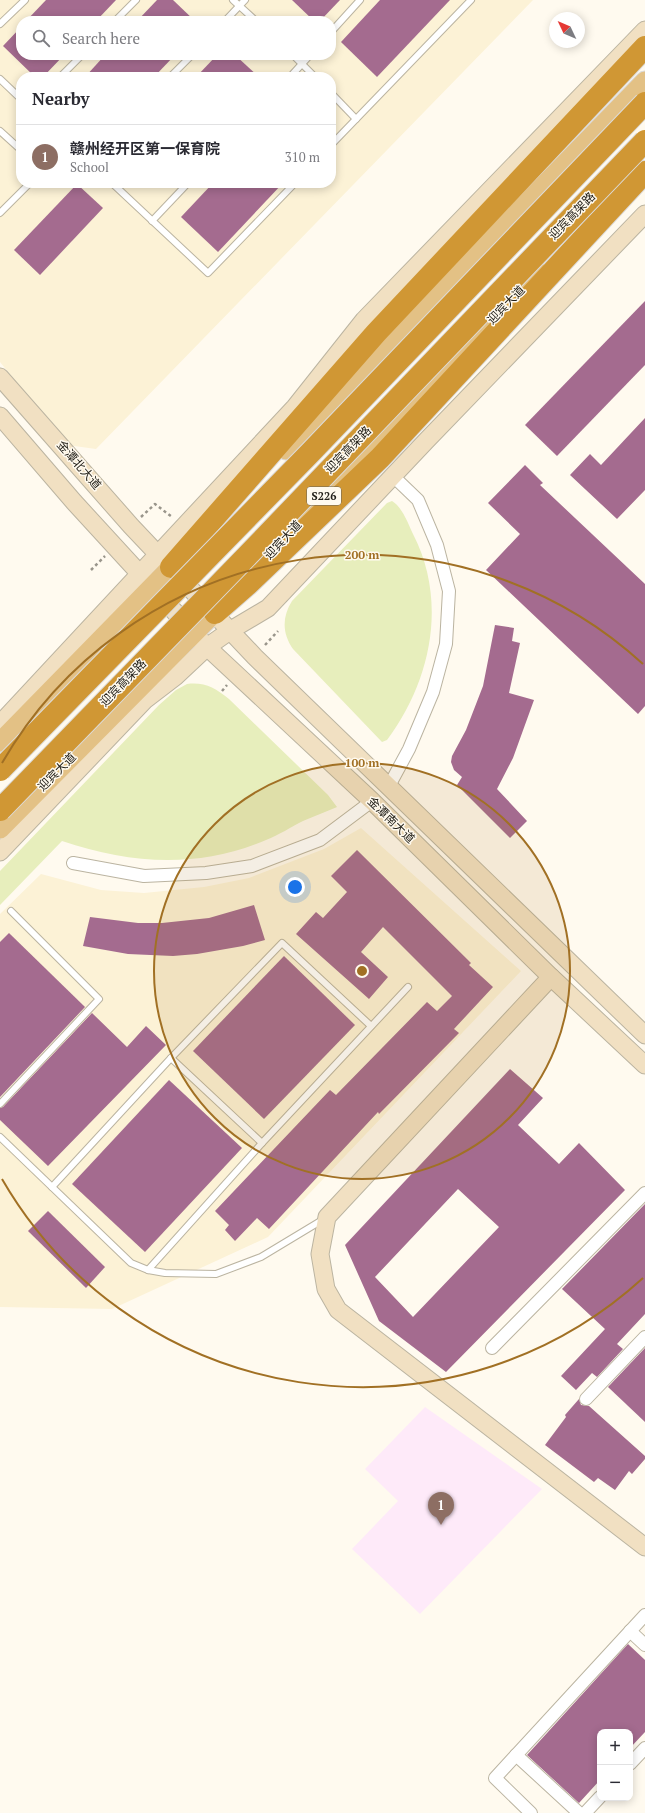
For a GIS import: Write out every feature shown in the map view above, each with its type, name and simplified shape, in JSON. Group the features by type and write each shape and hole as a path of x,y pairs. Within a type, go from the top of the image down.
{"highway":[{"path":"164,560 645,47"},
{"path":"0,770 310,453 645,103"},
{"name":"迎宾高架路","path":"0,810 645,141"},
{"path":"214,613 247,585 380,458 645,172"}],"main road":[{"path":"0,742 116,626 146,579 164,560 645,81"},
{"name":"迎宾大道","path":"0,829 214,613 371,446 645,160"}],"street":[{"path":"164,560 295,407 364,320 645,30"},
{"path":"0,852 145,700 175,677 207,647 231,630 268,608 645,214"},
{"name":"金潭北大道","path":"0,377 131,526 164,560"},
{"path":"0,416 74,502 146,579 54,667 0,724"},
{"path":"388,786 409,748 433,692 446,644 449,591 437,545 418,500 393,476"},
{"name":"金潭南大道","path":"164,560 255,657 645,1035"},
{"name":"金潭南大道","path":"146,579 207,647 372,801 551,977 645,1065"},
{"path":"73,863 144,876 206,873 252,866 320,840 372,801"},
{"path":"551,977 327,1217 320,1254 326,1289 338,1310 645,1547"},
{"path":"492,1348 645,1193"},
{"path":"586,1399 645,1336"},
{"path":"531,1813 495,1778 645,1615"},
{"path":"630,1631 645,1645"},
{"path":"633,1761 645,1748"},
{"path":"516,1755 579,1813"},
{"path":"585,1813 597,1800"}],"lane":[{"path":"0,24 24,0"},
{"path":"120,16 136,0"},
{"path":"233,0 251,16"},
{"path":"230,16 245,0"},
{"path":"336,26 360,0"},
{"path":"336,140 471,0"},
{"path":"65,72 77,60"},
{"path":"175,72 187,60"},
{"path":"298,60 310,72"},
{"path":"295,72 306,60"},
{"path":"0,79 16,94"},
{"path":"336,98 356,119"},
{"path":"0,131 16,145"},
{"path":"0,213 25,188"},
{"path":"117,188 208,273 289,188"},
{"path":"152,220 183,188"},
{"path":"0,1104 99,999 11,911"},
{"path":"52,1187 171,1058 282,943 371,1026"},
{"path":"148,1270 262,1143 408,987"},
{"path":"171,1058 262,1143"},
{"path":"0,1137 131,1263 148,1270 164,1273 216,1274 261,1257 327,1217"}],"shaded area":[{"path":"0,0 533,0 96,449 67,445 0,362"},
{"path":"361,828 521,971 268,1237 112,1309 0,1307 0,914 41,874 101,890 144,893 204,887 249,878 324,849"},
{"path":"425,1407 542,1489 420,1614 352,1549 398,1501 365,1469"}],"green space":[{"path":"392,501 399,507 404,516 424,560 430,587 432,614 430,640 424,667 415,692 402,717 387,740 382,742 293,649 289,643 285,631 285,619 286,613 292,601 387,503"},
{"path":"187,684 205,685 229,699 328,795 337,807 303,821 271,838 215,856 164,860 139,858 113,855 62,841 0,905 0,871 159,705 176,690"}],"building":[{"path":"46,0 116,0 101,16 31,16"},
{"path":"157,0 173,0 190,16 142,16"},
{"path":"292,0 340,0 325,16 309,16"},
{"path":"380,0 450,0 377,77 341,42"},
{"path":"16,32 16,59 3,46"},
{"path":"17,60 59,60 48,72 30,72"},
{"path":"100,60 170,60 159,72 90,72"},
{"path":"212,60 240,60 254,72 201,72"},
{"path":"73,188 81,188 103,208 40,275 14,250"},
{"path":"208,188 278,188 218,252 181,217"},
{"path":"645,301 645,365 557,456 525,425"},
{"path":"645,418 645,490 617,519 570,475 590,454 601,465"},
{"path":"525,465 543,483 540,485 645,584 645,706 638,714 486,570 520,534 488,503"},
{"path":"495,625 514,628 512,641 520,643 509,693 534,700 513,758 497,789 527,821 510,838 457,785 462,777 454,770 451,762 452,756 466,730 483,686"},
{"path":"357,850 471,963 469,965 493,987 454,1029 459,1033 379,1114 378,1112 269,1229 257,1218 235,1241 225,1230 229,1225 215,1211 330,1090 336,1095 427,1002 437,1011 452,996 383,927 361,952 388,977 369,999 296,934 316,912 323,918 347,892 331,876"},
{"path":"254,905 265,940 243,946 197,954 173,956 128,954 83,946 90,917 138,923 162,923 209,918"},
{"path":"9,933 85,1007 0,1097 0,942"},
{"path":"284,956 355,1025 264,1119 193,1051"},
{"path":"92,1013 127,1047 146,1026 166,1045 48,1166 0,1120 0,1108 3,1107"},
{"path":"510,1069 543,1098 518,1125 559,1164 579,1143 625,1190 446,1372 379,1321 345,1245","holes":["458,1189 499,1227 413,1317 375,1277"]},
{"path":"169,1080 242,1148 145,1252 72,1184"},
{"path":"645,1204 645,1314 617,1344 623,1349 597,1377 592,1373 576,1390 561,1376 605,1329 562,1289"},
{"path":"48,1211 105,1267 86,1288 28,1231"},
{"path":"645,1348 645,1422 608,1387"},
{"path":"579,1399 581,1405 589,1406 645,1456 645,1459 632,1474 629,1471 615,1490 598,1478 594,1482 545,1445 566,1417 565,1415"},
{"path":"628,1644 645,1660 645,1732 633,1745 633,1729 597,1729 597,1783 579,1803 527,1755"}],"place":[{"name":"赣州经开区第一保育院","path":"441,1525"}]}
